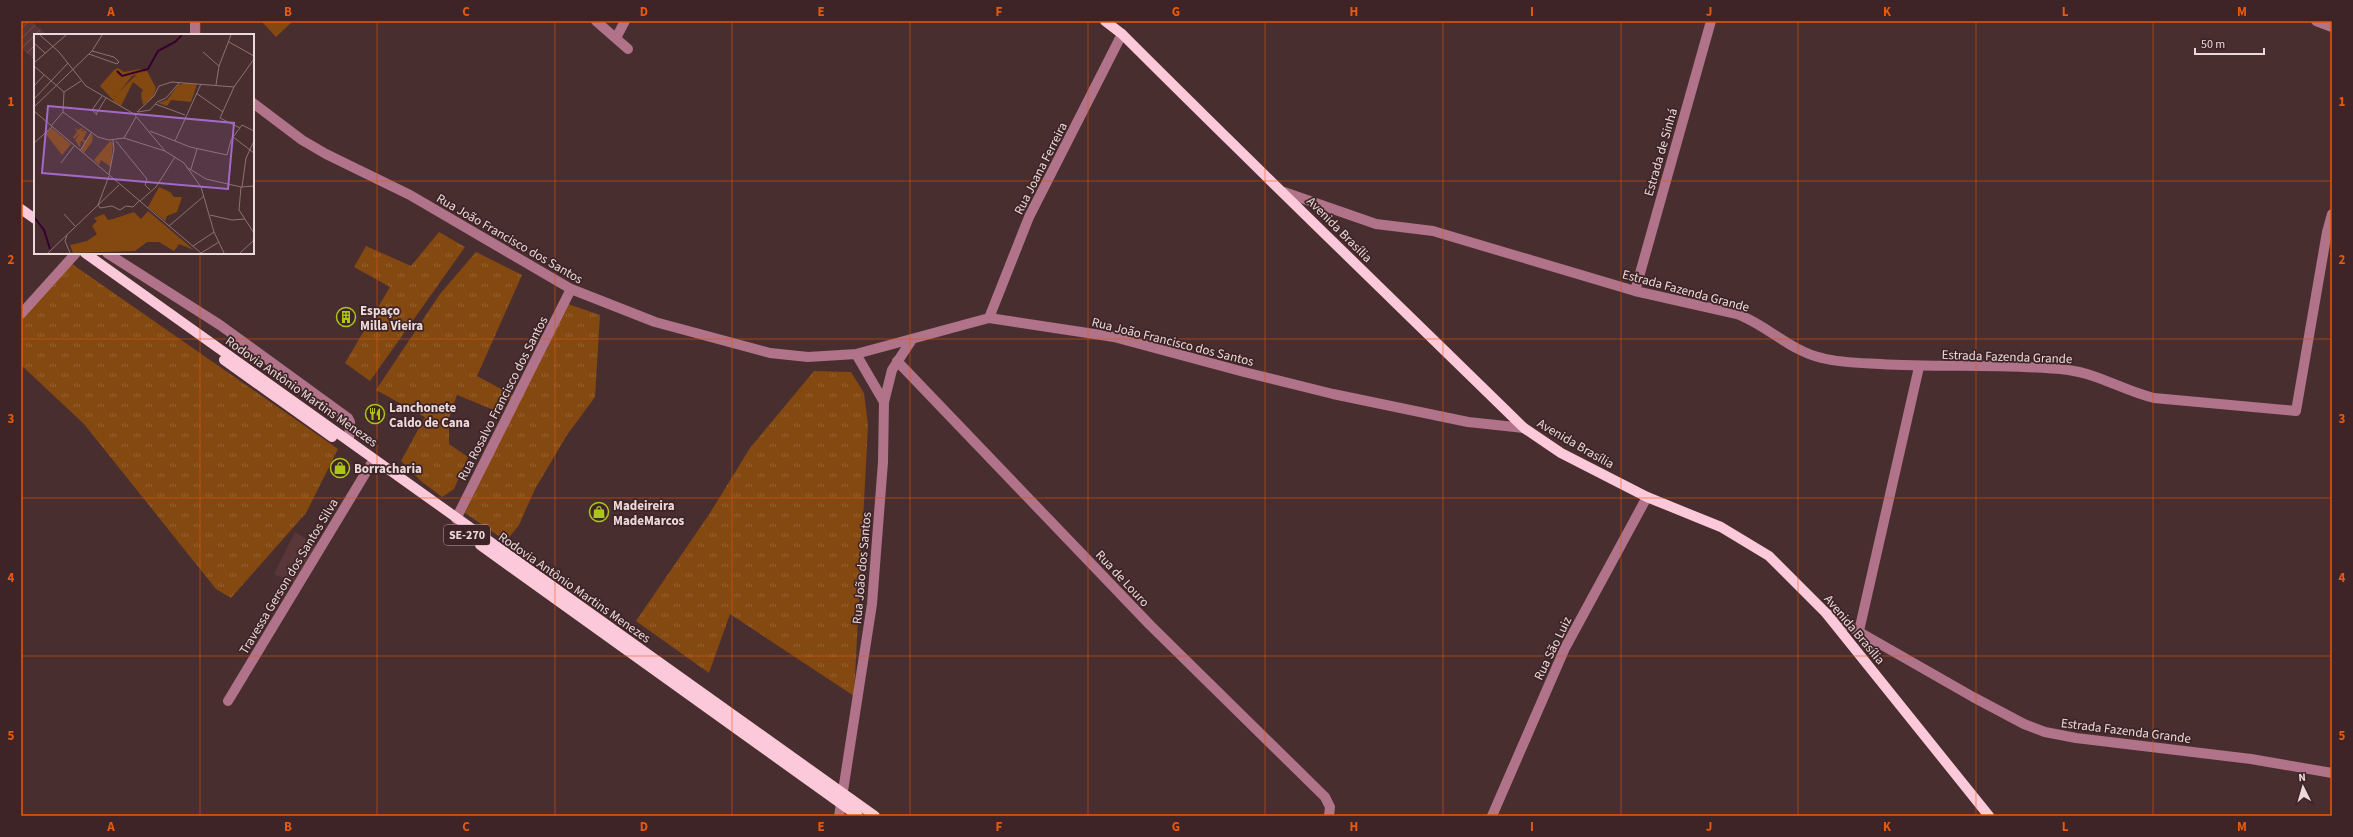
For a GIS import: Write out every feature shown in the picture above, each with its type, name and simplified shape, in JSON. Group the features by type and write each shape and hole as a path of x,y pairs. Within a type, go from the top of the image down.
{"main road":[{"name":"Avenida Brasília","path":"1105,21 1122,34 1242,154 1284,192 1524,428 1561,453 1647,496 1721,527 1769,556 1826,613 1989,816"},
{"path":"21,209 34,218"},
{"path":"21,214 34,223"},
{"name":"Rodovia Antônio Martins Menezes","path":"77,254 269,393 371,464 569,610 858,816"},
{"name":"Rodovia Antônio Martins Menezes","path":"86,254 349,440 456,519 843,791 875,816"}],"street":[{"path":"195,21 195,34"},
{"path":"596,21 628,49"},
{"path":"616,38 625,21"},
{"name":"Estrada de Sinhá","path":"1635,291 1711,21"},
{"path":"2316,21 2332,26"},
{"name":"Rua Joana Ferreira","path":"989,318 1029,217 1122,34"},
{"name":"Rua João Francisco dos Santos","path":"254,104 302,140 326,154 410,195 571,289 655,322 770,353 808,357 856,354 911,341 946,328 989,318 1114,337 1341,396 1468,422 1524,428"},
{"name":"Estrada Fazenda Grande","path":"1284,192 1376,224 1433,231 1635,291 1691,302 1745,317 1797,348 1822,358 1847,362 1918,367 2066,370 2094,375 2154,398 2296,411 2327,232 2332,214"},
{"path":"21,314 75,254"},
{"path":"109,254 220,325 348,418 350,422 349,440"},
{"name":"Rua Rosalvo Francisco dos Santos","path":"456,519 571,289"},
{"name":"Rua João dos Santos","path":"843,791 872,604 883,462 884,402 890,377 897,362 911,341"},
{"path":"856,354 884,402"},
{"name":"Rua de Louro","path":"897,362 1150,625 1325,797 1330,813"},
{"path":"1859,631 1918,367"},
{"name":"Travessa Gerson dos Santos Silva","path":"228,701 371,464"},
{"name":"Rua São Luiz","path":"1492,816 1565,648 1647,496"},
{"name":"Estrada Fazenda Grande","path":"1826,613 1973,697 2024,724 2046,732 2076,738 2251,759 2332,773"},
{"path":"839,816 841,804"}],"shaded area":[{"path":"21,21 31,21 46,34 34,34 34,59 21,48"},
{"path":"295,532 318,546 295,584 274,574"}],"green space":[{"path":"261,21 293,21 276,37"},
{"path":"439,232 465,247 370,381 345,363 390,287 354,267 366,246 411,266"},
{"path":"476,252 522,275 477,376 514,396 494,410 457,395 449,418 449,444 468,457 454,489 442,497 422,482 401,461 425,417 376,390 440,294"},
{"path":"72,264 338,449 306,513 231,598 216,589 84,424 21,365 21,317"},
{"path":"565,303 600,315 595,397 567,435 535,489 519,525 506,541 465,513"},
{"path":"814,371 851,372 864,393 868,425 854,696 730,614 709,673 636,621 710,513 750,448"}],"place":[{"name":"Espaço Milla Vieira","path":"346,317"},
{"name":"Lanchonete Caldo de Cana","path":"375,414"},
{"name":"Borracharia","path":"340,468"},
{"name":"Madeireira MadeMarcos","path":"599,512"}]}
